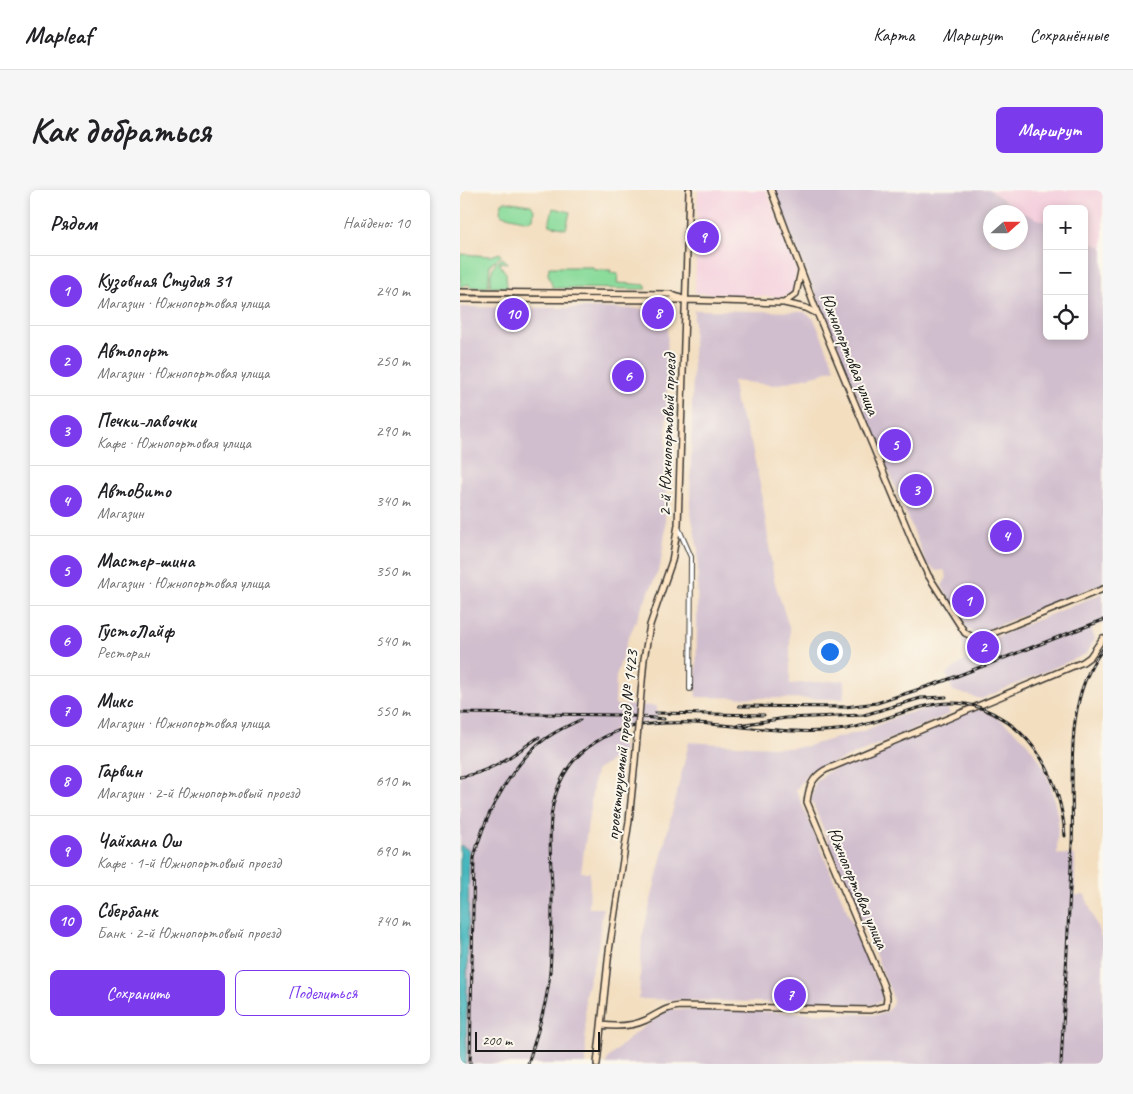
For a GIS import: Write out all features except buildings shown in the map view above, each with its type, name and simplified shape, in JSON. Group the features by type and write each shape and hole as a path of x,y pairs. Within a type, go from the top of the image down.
{"main road":[{"name":"2-й Южнопортовый проезд","path":"678,525 689,190"},
{"name":"Южнопортовая улица","path":"770,190 818,315 914,545 928,575 965,633 981,638 1103,589"},
{"path":"784,304 796,294 801,271"},
{"path":"460,292 670,294 685,300"},
{"path":"660,294 663,298 660,301"},
{"path":"460,299 685,300 784,304 806,308 818,315"},
{"name":"проектируемый проезд № 1423","path":"602,1025 607,970 635,761 644,659 650,625 672,562 678,525"},
{"name":"Южнопортовая улица","path":"602,1025 633,1024 645,1021 669,1007 680,1006 870,1010 886,1006 887,997 883,984 807,802 811,783 825,770 1082,662 1090,657 1103,638"},
{"path":"597,1064 602,1025"}],"street":[{"name":"2-й Южнопортовый проезд","path":"678,525 691,557 690,688"}],"shaded area":[{"path":"698,190 766,190 796,266 795,290 784,297 695,293"},
{"path":"773,190 990,190 1011,205 983,205 983,250 1028,250 1028,215 1043,221 1043,340 1088,340 1088,242 1103,247 1103,583 977,634 967,629 942,586 947,577 944,570 937,571 927,564"},
{"path":"990,190 1103,190 1103,247 1088,242 1088,205 1043,205 1043,221 1028,215 1028,205 1011,205"},
{"path":"460,307 668,309 665,534 660,567 627,641 616,677 615,705 657,706 657,721 630,724 613,729 625,751 596,771 594,780 581,872 590,872 589,908 603,908 598,947 585,995 586,1064 466,1064 469,851 460,845"},
{"path":"694,310 804,312 814,319 835,368 817,375 775,385 733,381 736,403 751,443 761,489 774,580 790,630 790,684 844,680 844,699 696,697 698,550 690,508"},
{"path":"1103,593 1103,622 1091,628 1095,639 1086,654 981,699 953,691 946,674 968,658 961,638 981,643"},
{"path":"947,707 950,714 807,774 796,790 882,994 881,1001 872,1005 639,999 642,938 689,742 788,748 807,746 866,730 898,716 929,708"},
{"path":"977,708 996,716 1025,740 1040,761 1051,785 1058,819 1057,854 1075,855 1075,895 1085,895 1103,942 1103,1064 606,1064 608,1058 634,1034 670,1009 879,1015 888,1011 893,1003 892,995 811,799 815,783 826,773"}],"green space":[{"path":"505,201 531,205 534,210 533,219 528,221 502,215 500,212 502,203"},
{"path":"553,208 570,212 566,229 549,225"},
{"path":"500,253 501,256 490,265 488,287 470,287 469,284 460,287 460,254 491,256"},
{"path":"503,258 507,263 500,262 500,265 506,273 507,287 490,287 493,267"},
{"path":"549,267 593,267 594,270 611,270 610,273 618,274 617,283 646,285 646,289 553,288 548,274"}],"water":[{"path":"460,845 469,850 466,1064 460,1064"}],"railway":[{"path":"739,706 845,707 877,703 944,681 1103,620"},
{"path":"1061,1064 1072,844 1073,743 1081,693 1090,670 1103,649"},
{"path":"739,725 786,718 864,715 921,698 946,697"},
{"path":"528,1064 549,984 552,940 550,836 553,803 565,772 576,758 595,742 611,734 635,726 661,723 713,724 793,731 846,729 929,705 946,703 964,704 981,708 1000,717 1030,743 1042,759 1051,777 1058,796 1065,836"},
{"path":"460,713 620,715 664,719"},
{"path":"656,713 764,715"},
{"path":"470,1064 474,858 478,844 490,813 506,783 526,756 547,737 580,720"},
{"path":"460,777 472,775 492,767 539,737"}],"place":[{"name":"Чайхана Ош","path":"703,237"},
{"name":"Гарвин","path":"658,313"},
{"name":"Сбербанк","path":"513,314"},
{"name":"ГустоЛайф","path":"628,376"},
{"name":"Мастер-шина","path":"895,445"},
{"name":"Печки-лавочки","path":"916,490"},
{"name":"АвтоВито","path":"1006,536"},
{"name":"Кузовная Студия 31","path":"968,601"},
{"name":"Автопорт","path":"983,647"},
{"name":"Микс","path":"790,995"}]}
